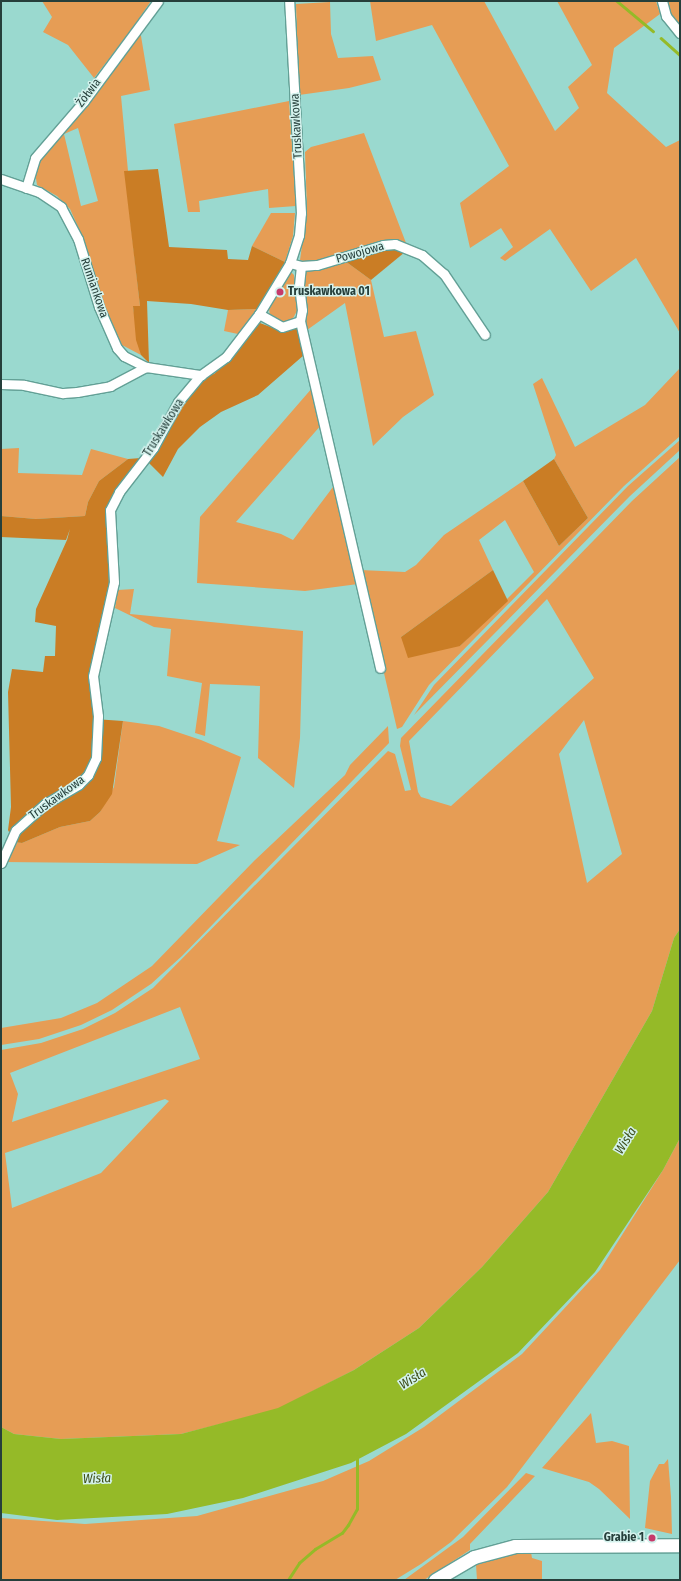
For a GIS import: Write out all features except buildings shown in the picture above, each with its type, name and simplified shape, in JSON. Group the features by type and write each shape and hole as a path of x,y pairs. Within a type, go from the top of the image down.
{"street":[{"name":"Żółwia","path":"26,188 35,158 84,101 158,1"},
{"name":"Truskawkowa","path":"1,863 20,826 45,804 79,784 93,768 99,737 93,676 114,582 110,510 120,492 153,448 178,402 201,375 226,356 259,314 290,263 299,235 301,213 289,1"},
{"path":"662,1 666,16 680,34"},
{"name":"Rumiankowa","path":"1,180 46,196 61,207 78,239 98,307 117,348 124,356 146,367 201,375"},
{"name":"Powojowa","path":"290,263 301,266 317,265 383,245 395,244 422,255 444,274 484,335"},
{"path":"301,266 299,285 302,310 300,321 380,668"},
{"path":"259,314 282,327 300,321"},
{"path":"1,384 24,385 63,393 77,392 110,386 146,367"},
{"path":"435,1580 474,1557 515,1546 680,1545"}],"shaded area":[{"path":"42,1 151,1 129,33 94,78 68,45 43,32 52,17"},
{"path":"370,1 484,1 555,131 579,108 568,87 592,65 557,1 656,1 660,14 614,48 607,93 666,147 680,140 680,333 636,258 591,291 550,229 505,261 500,258 513,247 501,228 470,248 460,203 509,166 432,25 376,41"},
{"path":"665,1 680,1 680,30 669,15"},
{"path":"330,2 331,34 338,58 373,56 381,80 349,88 299,95 296,4"},
{"path":"140,30 150,90 121,96 128,171 125,172 140,306 133,307 141,355 122,345 104,308 83,238 70,209 57,196 37,185 34,165","holes":["78,128 98,201 81,206 64,134"]},
{"path":"289,101 296,206 269,208 268,189 199,201 200,212 188,212 174,124"},
{"path":"364,133 406,243 382,242 310,263 300,260 307,210 305,152 311,147"},
{"path":"158,169 169,247 227,250 228,259 248,260 252,246 285,262 257,309 228,310 191,304 147,301 149,363 141,355 136,340 133,306 140,306 124,171"},
{"path":"271,213 295,213 293,236 285,262 252,246"},
{"path":"394,248 405,252 371,280 345,261"},
{"path":"345,261 371,280 384,337 416,331 434,395 403,417 373,446 345,303 307,330 304,323 306,312 303,272"},
{"path":"291,272 294,275 297,311 292,320 283,323 270,317 269,308 278,293 284,296 286,293 281,287"},
{"path":"257,309 238,334 224,331 228,310"},
{"path":"260,323 281,331 299,328 304,355 258,395 221,412 200,427 178,449 163,477 148,462 174,417 202,377 214,374 232,358"},
{"path":"680,368 680,436 624,486 429,685 402,727 397,729 360,570 405,572 416,565 444,535 523,481 559,546 588,518 554,459 556,455 533,384 542,378 575,447 645,405","holes":["505,520 534,572 460,646 401,637 493,570 479,540"]},
{"path":"313,387 322,424 236,522 281,534 293,540 336,483 358,584 305,591 197,583 200,517"},
{"path":"680,440 680,450 630,496 414,715 434,685 628,486"},
{"path":"19,448 18,473 82,475 91,449 128,459 99,481 88,502 85,516 36,519 1,516 1,449"},
{"path":"680,457 680,929 674,938 652,1011 548,1192 482,1267 419,1328 354,1370 278,1409 181,1434 61,1439 14,1434 1,1427 1,1050 41,1043 83,1029 115,1013 153,988 388,751 395,754 405,791 411,790 400,746 401,738 632,501","holes":["547,599 594,678 451,806 421,797 418,792 409,741","584,720 622,854 587,883 559,754","180,1007 200,1059 12,1122 18,1094 10,1073","165,1099 169,1101 101,1173 12,1208 5,1153"]},
{"path":"141,458 108,511 109,594 99,634 94,719 123,721 112,794 100,812 90,821 60,827 22,843 14,842 8,830 11,807 8,692 12,669 43,672 45,656 55,656 56,626 35,622 36,609 67,540 70,529 66,540 1,537 1,516 36,519 85,516 88,502 99,481 128,459"},
{"path":"554,459 588,518 559,546 523,481"},
{"path":"493,570 508,601 460,646 408,658 401,637"},
{"path":"134,589 130,614 303,631 300,738 294,788 258,758 260,686 210,684 205,736 195,733 202,683 167,676 171,629 154,627 115,608 118,590"},
{"path":"123,721 159,726 201,740 241,757 217,841 240,845 197,864 4,862 14,842 22,843 60,827 90,821 100,812 114,787"},
{"path":"388,726 389,743 182,956 151,984 112,1010 81,1025 39,1039 1,1045 1,1028 61,1018 97,1003 152,966 254,861 345,775 350,765"},
{"path":"680,1138 680,1260 507,1487 451,1542 421,1564 395,1580 1,1580 1,1518 85,1524 197,1516 323,1481 369,1461 424,1427 522,1354 600,1270 663,1170"},
{"path":"591,1413 596,1443 612,1441 629,1446 630,1519 599,1489 589,1482 542,1468"},
{"path":"668,1459 672,1534 645,1528 650,1481 659,1464 664,1464"},
{"path":"526,1473 535,1476 470,1544 470,1550 424,1580 404,1580 463,1537"},
{"path":"519,1552 531,1552 532,1558 542,1561 542,1580 477,1580 476,1565"}],"water":[{"name":"Wisła","path":"680,929 680,1138 663,1170 595,1272 518,1353 406,1434 351,1463 243,1498 167,1514 57,1520 1,1513 1,1427 14,1434 61,1439 181,1434 278,1408 354,1370 419,1328 482,1267 548,1192 652,1011 674,938"}],"waterway":[{"path":"617,1 653,31"},
{"path":"661,38 680,55"},
{"path":"288,1580 299,1563 315,1549 342,1533 357,1509 357,1457"}],"place":[{"name":"Truskawkowa 01","path":"280,292"},
{"name":"Grabie 1","path":"652,1538"}]}
